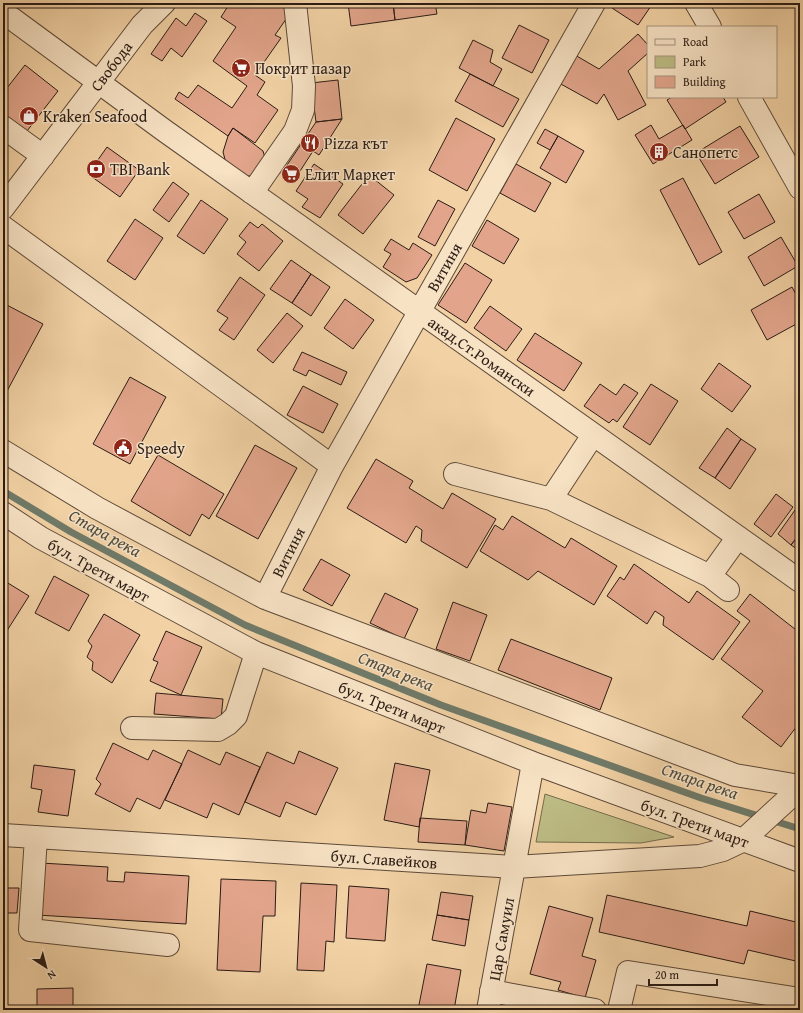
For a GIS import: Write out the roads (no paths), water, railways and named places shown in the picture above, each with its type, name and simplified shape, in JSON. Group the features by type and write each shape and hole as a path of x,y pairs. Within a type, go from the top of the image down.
{"street":[{"name":"Свобода","path":"3,208 142,25 164,3"},
{"path":"252,193 296,132 302,110 304,86 295,3"},
{"name":"Витиня","path":"265,598 332,466 594,3"},
{"path":"696,3 709,26"},
{"name":"акад.Ст.Романски","path":"3,12 164,131 800,581"},
{"path":"750,98 800,188"},
{"path":"3,127 43,156"},
{"path":"3,227 332,466"},
{"path":"551,499 593,435"},
{"path":"3,451 97,508 265,598 735,775 800,787"},
{"path":"455,474 551,499 710,576 728,590"},
{"name":"бул. Трети март","path":"3,513 41,538 256,653 533,763 749,834 800,861"},
{"path":"710,576 738,537"},
{"path":"132,728 218,730 228,724 236,716 256,653"},
{"name":"Цар Самуил","path":"490,1000 533,763"},
{"name":"бул. Славейков","path":"3,835 514,867 700,856 723,850 749,834 800,787"},
{"path":"36,837 30,930 168,945"},
{"path":"619,1010 628,972 800,999"},
{"path":"490,1000 595,1010"}],"waterway":[{"name":"Стара река","path":"3,491 71,532 245,625 441,705 701,798 800,829"}],"place":[{"name":"Покрит пазар","path":"241,68"},
{"name":"Kraken Seafood","path":"29,116"},
{"name":"Pizza кът","path":"310,143"},
{"name":"Санопетс","path":"659,152"},
{"name":"TBI Bank","path":"96,169"},
{"name":"Елит Маркет","path":"291,174"},
{"name":"Speedy","path":"123,448"}]}
